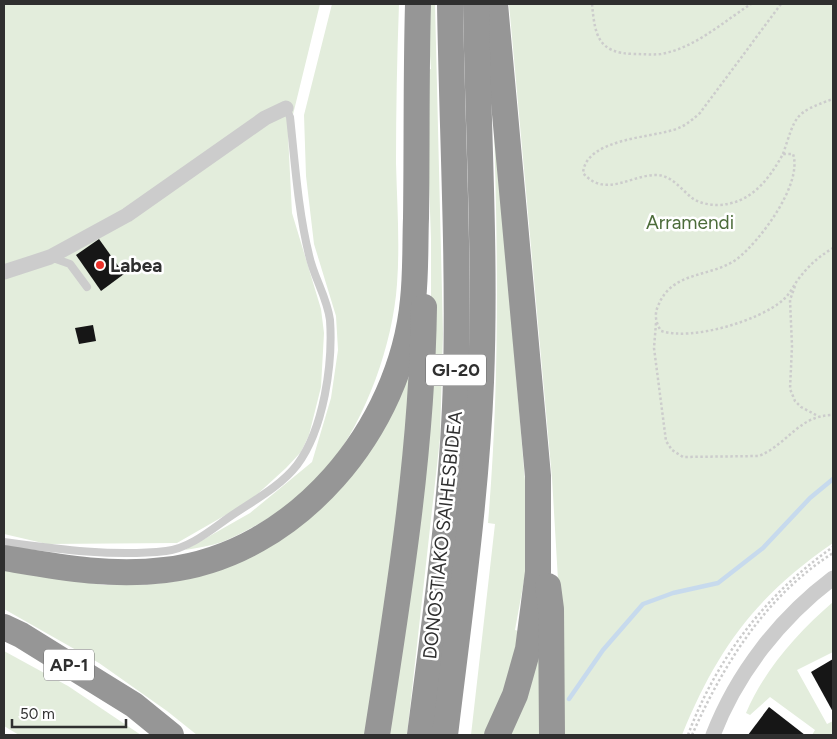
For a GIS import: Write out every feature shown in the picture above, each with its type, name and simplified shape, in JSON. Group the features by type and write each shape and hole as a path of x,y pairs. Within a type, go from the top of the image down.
{"highway":[{"path":"4,558 79,570 122,574 168,570 214,560 250,543 284,522 317,496 343,467 368,432 391,389 403,350 413,301 417,154 418,4"},
{"name":"DONOSTIAKO SAIHESBIDEA","path":"420,735 443,550 451,465 456,379 456,251 450,4"},
{"name":"DONOSTIAKO SAIHESBIDEA","path":"445,735 471,516 481,380 482,279 476,4"},
{"path":"495,4 551,609 552,735"},
{"path":"377,735 410,522 419,426 423,355 424,268 417,154"},
{"path":"497,735 515,695 528,649 538,572 538,476"},
{"name":"AP-1","path":"4,627 21,634 134,705 171,735"}],"street":[{"path":"4,272 50,257 127,215 265,118 286,108"},
{"path":"713,735 740,680 765,645 804,602 833,578"}],"lane":[{"path":"4,542 47,548 115,552 166,551 180,548 220,524 269,490 296,466 307,449 318,420 327,378 330,352 330,318 323,292 309,258 300,209 290,117 286,108"},
{"path":"50,257 70,264 87,288"}],"path":[{"path":"592,4 594,27 601,44 617,54 659,54 681,49 751,4"},
{"path":"781,4 700,113 687,125 674,130 605,146 592,154 584,164 583,173 591,181 606,185 622,183 646,176 661,175 674,182 694,200 709,205 730,204 748,197 762,185 783,154 790,128 796,117 805,109 833,99"},
{"path":"783,154 793,154 795,160 793,173 779,209 769,224 738,258 721,268 687,277 666,291 656,309 654,348 666,441 672,450 683,457 759,456 770,451 816,415"},
{"path":"656,323 661,331 668,333 710,331 741,323 784,299 809,266 833,248"},
{"path":"797,281 790,300 792,346 790,389 795,401 801,408 816,415 833,415"},
{"path":"688,735 706,692 733,647 757,614 788,584 833,548"}],"green space":[{"path":"4,4 320,4 288,135 292,213 321,309 324,333 321,387 309,435 301,452 250,501 177,543 47,544 4,534"},
{"path":"332,4 399,4 396,143 398,269 390,331 366,404 342,447 319,478 294,500 251,528 222,542 185,550 250,513 312,462 331,398 338,350 336,316 314,244 306,176 304,115"},
{"path":"426,4 435,4 443,334 440,438 407,735 383,735 431,373 431,239 425,70 431,69"},
{"name":"Arramendi","path":"509,4 833,4 833,543 782,583 742,627 725,650 710,676 695,704 682,735 561,735 560,614 552,478"},
{"path":"493,102 528,516 525,575 515,630 540,637 539,735 471,735 495,524 488,523 495,418 497,313"},
{"path":"406,378 411,379 403,484 365,735 197,735 167,711 99,663 4,609 4,570 104,585 142,585 172,582 202,575 331,498 361,463 385,428"},
{"path":"833,602 833,652 797,670 827,724 833,721 833,735 812,735 815,730 770,697 750,715 746,713 753,697 772,667 807,626"},
{"path":"4,651 68,686 141,735 19,735 4,726"}],"building":[{"name":"Labea","path":"99,239 124,274 101,291 76,255"},
{"path":"93,325 96,341 79,344 75,328"},
{"path":"833,659 833,712 811,672"},
{"path":"769,707 805,735 748,735"}],"waterway":[{"path":"569,699 603,650 643,604 673,593 718,583 763,548 810,498 833,479"}],"place":[{"name":"Labea","path":"100,265"}]}
